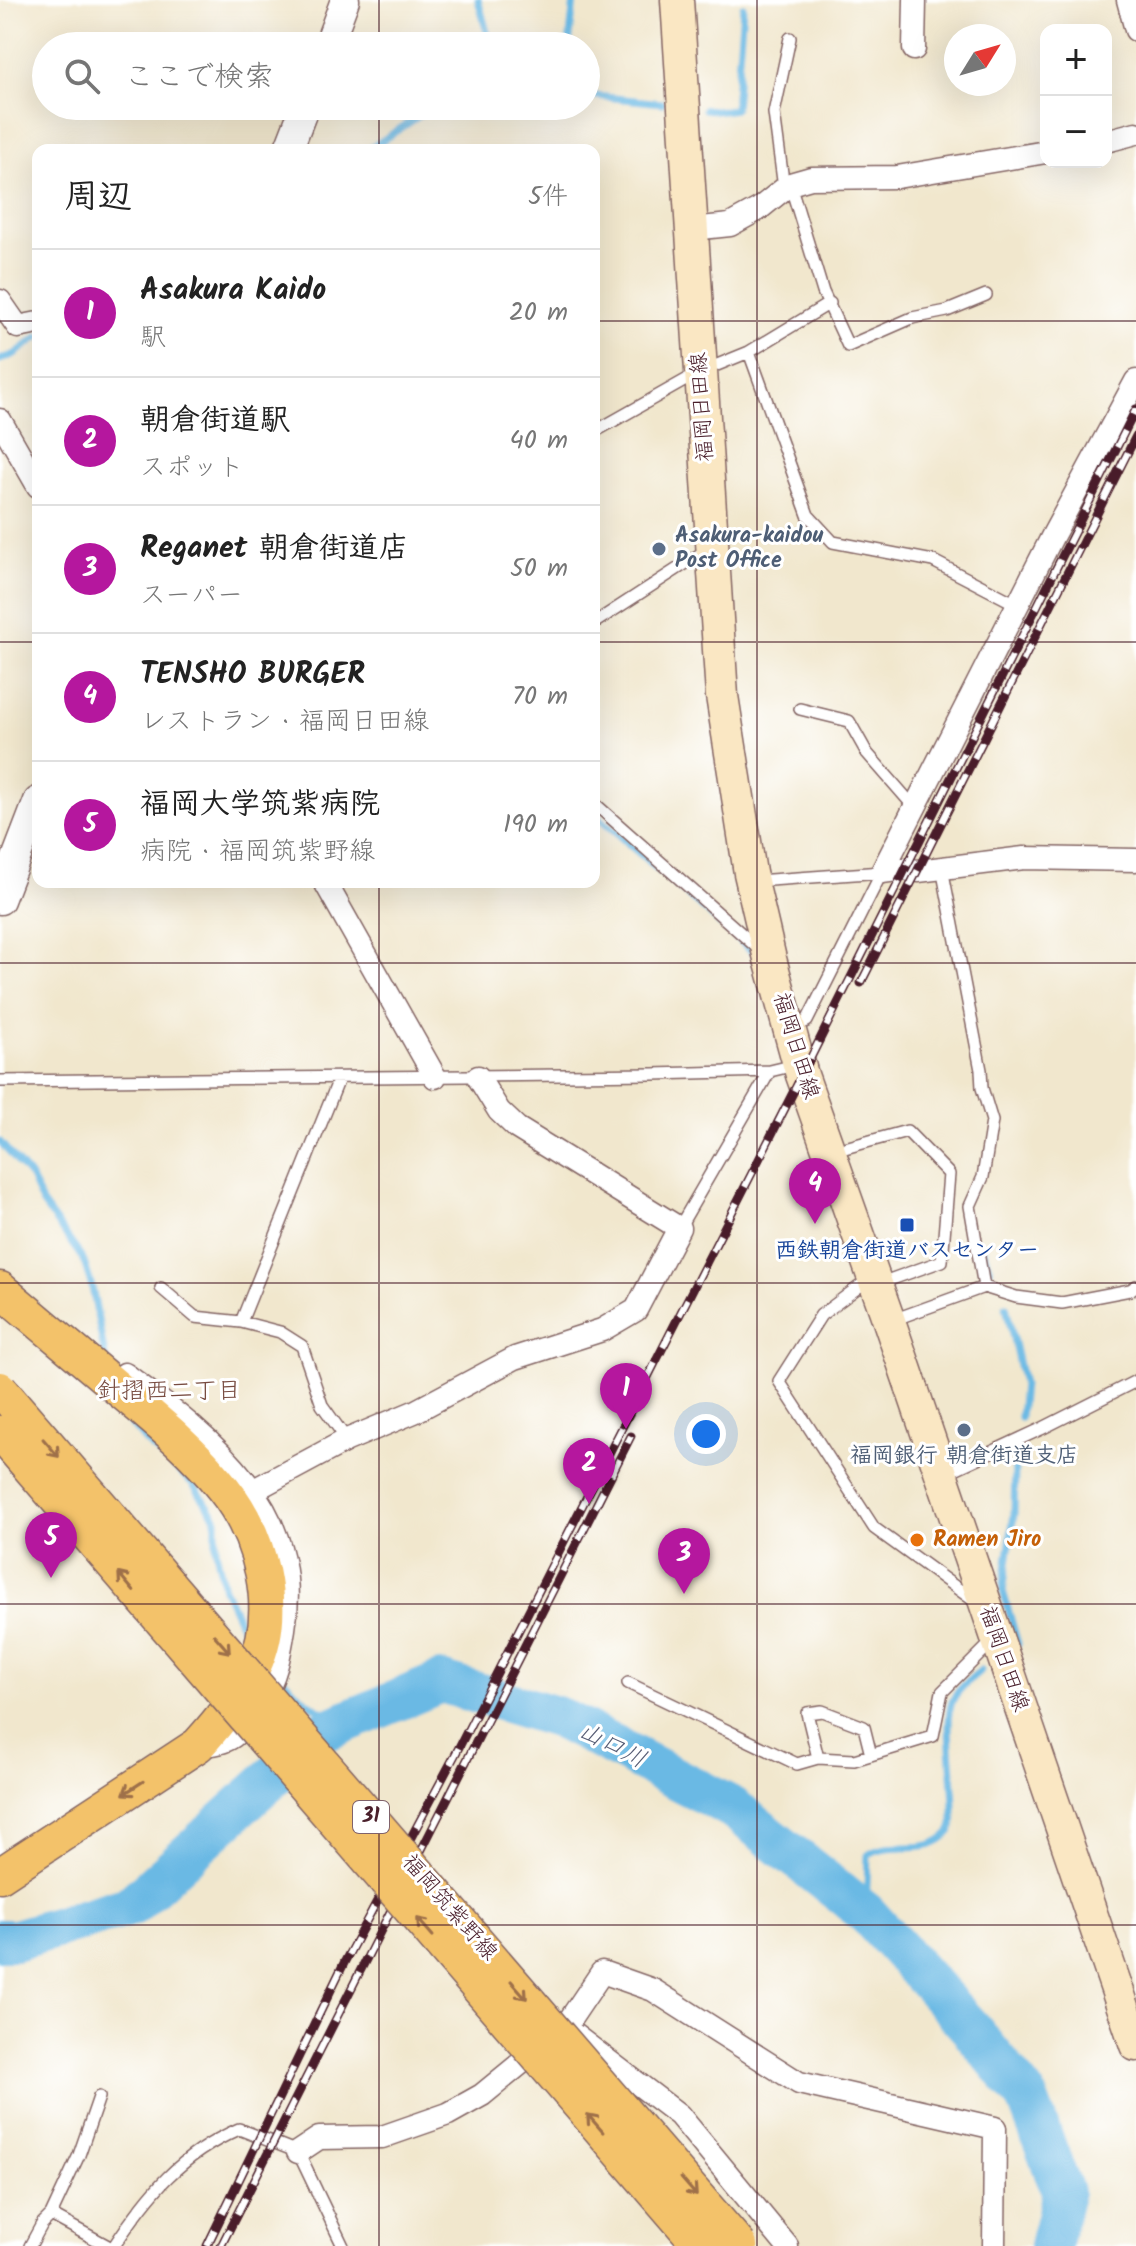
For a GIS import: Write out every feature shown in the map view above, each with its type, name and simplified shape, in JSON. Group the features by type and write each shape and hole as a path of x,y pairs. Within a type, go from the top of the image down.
{"main road":[{"name":"福岡日田線","path":"677,0 722,696 752,881 789,1030 785,1068 829,1152 1136,2045"},
{"path":"0,1289 186,1446 222,1486 250,1533 261,1566 265,1597 265,1624 255,1664 219,1722 198,1745 0,1875"},
{"name":"福岡筑紫野線","path":"0,1389 740,2246"},
{"name":"福岡筑紫野線","path":"0,1433 701,2246"}],"street":[{"path":"333,32 345,0"},
{"path":"914,49 915,0"},
{"path":"1128,0 1136,30"},
{"path":"290,144 300,120"},
{"path":"1112,139 1136,133"},
{"path":"692,229 730,225 759,209 787,186 811,178 897,177 1040,153"},
{"path":"0,301 18,327 32,324"},
{"path":"882,872 1136,381"},
{"path":"0,420 32,476"},
{"path":"0,900 32,817"},
{"path":"882,872 1024,858 1136,860"},
{"path":"328,888 435,1077"},
{"path":"254,1490 347,1440 414,1412 515,1358 602,1330 636,1310 679,1228 517,1128 499,1111 478,1077"},
{"path":"0,1270 80,1340 193,1425 254,1490 273,1527 287,1588 286,1620 271,1685 236,1735 219,1745 198,1745"},
{"path":"298,2152 319,2138 382,2137 448,2114 482,2095 565,2027 602,1972 653,1990 799,2083 995,2128 994,2246"},
{"path":"565,2027 679,2115 787,2246"}],"lane":[{"path":"790,38 774,113 787,186 823,292 848,346 912,318 947,311 986,295"},
{"path":"600,429 700,372 749,352 830,303"},
{"path":"749,352 808,515 833,542 933,561 1018,605"},
{"path":"600,619 711,547"},
{"path":"800,709 849,721 867,753 915,809"},
{"path":"600,808 770,959"},
{"path":"942,868 982,1088 992,1121 983,1177 970,1206 984,1287"},
{"path":"752,881 882,872"},
{"path":"789,1030 807,1021 882,872"},
{"path":"0,1081 478,1077 785,1068"},
{"path":"679,1228 785,1068"},
{"path":"241,1322 339,1079"},
{"path":"628,1683 797,1764 818,1758 854,1760 933,1736 942,1692 991,1624 874,1528 779,1381 821,1315 874,1281 942,1261 949,1174 907,1131 829,1152"},
{"path":"889,1321 984,1287 1016,1297 1062,1303 1130,1290 1136,1286"},
{"path":"161,1288 195,1317 241,1322 280,1332 302,1346 322,1405 347,1440"},
{"path":"942,1475 1136,1381"},
{"path":"818,1758 807,1713 822,1711 864,1727 871,1755"},
{"path":"30,2246 42,2224 51,2215 79,2155 99,2097"},
{"path":"114,2246 143,2202 164,2179 208,2142 239,2129 298,2152 343,2246"},
{"path":"51,2215 108,2246"}],"waterway":[{"path":"478,0 487,32"},
{"path":"571,32 574,0"},
{"path":"705,109 735,109 743,7"},
{"path":"600,96 662,103"},
{"path":"377,144 413,120"},
{"path":"0,360 32,341"},
{"path":"600,417 603,420"},
{"path":"600,819 757,958"},
{"path":"0,1142 31,1178 42,1203 83,1259 92,1287 106,1362"},
{"path":"982,1247 990,1270"},
{"path":"1006,1306 1023,1384 1020,1417"},
{"path":"118,1409 146,1442 192,1483 216,1517 216,1550 224,1589 249,1643"},
{"path":"1015,1464 1014,1514 1003,1591 1018,1644"},
{"path":"866,1913 868,1855 887,1848 931,1844 950,1832 954,1809 949,1730 952,1702 965,1684 981,1670"},
{"path":"283,1679 312,1705 346,1722"},
{"name":"山口川","path":"0,1940 15,1940 132,1905 322,1732 441,1682 559,1718 733,1808 866,1913 971,2029 1027,2098 1063,2193 1050,2246"}],"railway":[{"path":"207,2246 345,1961 455,1755 802,1075 1136,409"},
{"path":"861,983 1136,436"},
{"path":"221,2246 631,1436"}],"place":[{"name":"Asakura-kaidou Post Office","path":"659,549"},
{"name":"TENSHO BURGER","path":"815,1224"},
{"name":"西鉄朝倉街道バスセンター","path":"907,1225"},
{"name":"Asakura Kaido","path":"626,1429"},
{"name":"福岡銀行 朝倉街道支店","path":"964,1430"},
{"name":"朝倉街道駅","path":"589,1504"},
{"name":"Ramen Jiro","path":"917,1540"},
{"name":"福岡大学筑紫病院","path":"51,1578"},
{"name":"Reganet 朝倉街道店","path":"684,1594"}],"district":[{"name":"針摺西二丁目","path":"169,1391"}]}
